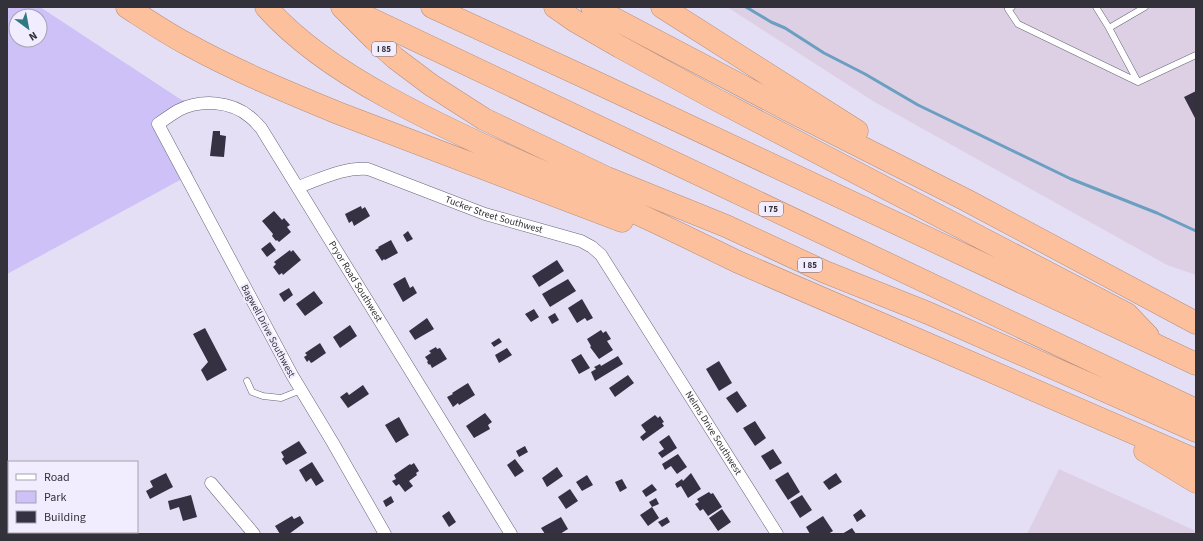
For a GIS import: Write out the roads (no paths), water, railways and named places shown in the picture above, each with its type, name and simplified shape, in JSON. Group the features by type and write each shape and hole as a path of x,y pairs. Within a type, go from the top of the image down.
{"highway":[{"path":"127,7 186,44 217,60 292,94 579,206 738,262"},
{"path":"149,7 228,60 292,94"},
{"name":"I 85","path":"342,7 384,49 431,85 484,119 607,178 726,226 825,272 928,313 1196,431"},
{"name":"I 75","path":"346,7 1196,410"},
{"path":"432,7 1196,364"},
{"path":"469,7 591,80"},
{"path":"555,7 575,21 620,47 717,100 1127,314 1157,345"},
{"path":"592,7 788,110 966,200 1196,323"},
{"path":"662,7 966,200"},
{"path":"268,9 295,35 327,61 350,76 424,118 666,226 738,262 1196,460"},
{"path":"1116,279 1196,310"},
{"path":"1046,396 1103,427 1196,482"}],"street":[{"name":"Pryor Road Southwest","path":"158,124 180,110 198,104 218,103 236,108 250,117 261,128 511,534"},
{"name":"Bagwell Drive Southwest","path":"158,124 301,390 385,534"},
{"name":"Tucker Street Southwest","path":"298,187 346,169 368,169 485,214 581,241 592,247 601,255 650,332"},
{"name":"Nelms Drive Southwest","path":"650,332 777,534"},
{"path":"211,483 254,534"}],"lane":[{"path":"1012,7 1008,9 1018,24 1138,82"},
{"path":"1096,7 1138,82"},
{"path":"1109,28 1145,7"},
{"path":"1138,82 1196,55"},
{"path":"247,381 252,392 263,396 281,398 301,390"}],"waterway":[{"path":"746,7 771,22 785,28 824,53 865,74 918,105 1071,179 1157,213 1196,231"}]}
